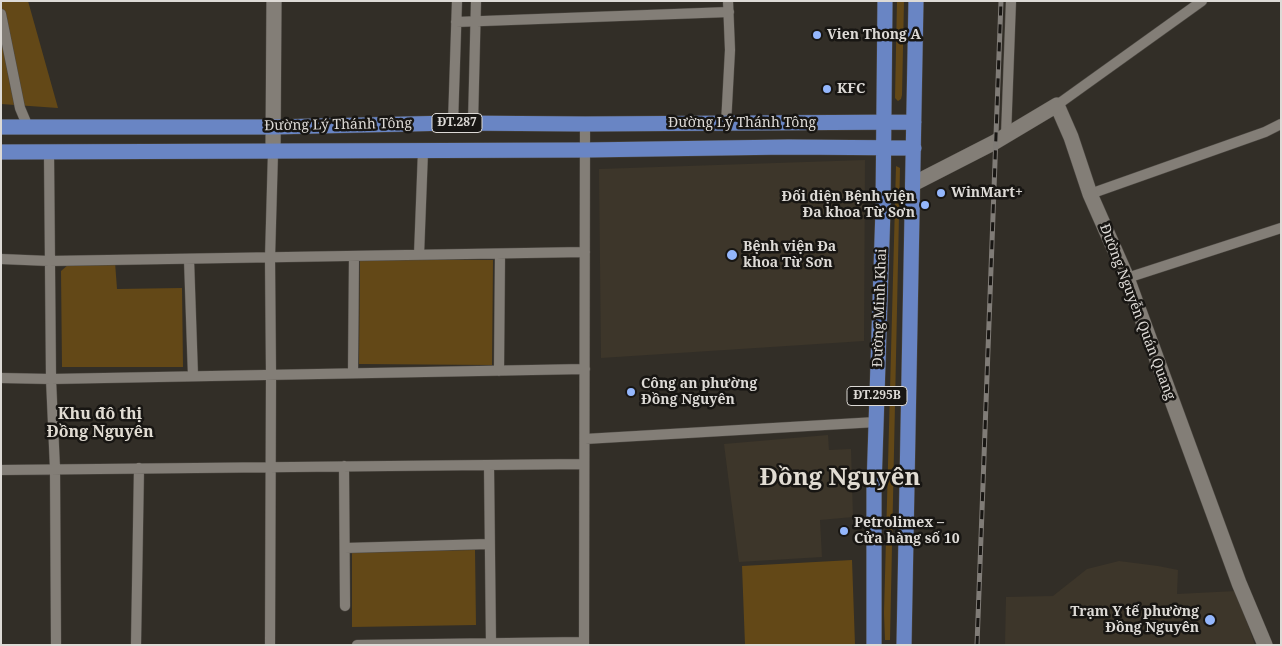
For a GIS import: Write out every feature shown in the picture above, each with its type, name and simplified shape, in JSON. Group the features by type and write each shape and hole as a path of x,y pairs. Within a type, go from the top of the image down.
{"main road":[{"name":"Đường Minh Khai","path":"874,645 876,422 884,147 885,1"},
{"name":"ĐT.295B","path":"904,645 916,1"},
{"name":"Đường Lý Thánh Tông","path":"1,127 272,127 453,123 726,124 914,122"},
{"path":"725,148 726,124"},
{"name":"Đường Lý Thánh Tông","path":"1,152 914,148"}],"street":[{"path":"270,645 270,258 274,1"},
{"path":"453,123 457,1"},
{"path":"473,123 476,1"},
{"path":"1006,136 1011,1"},
{"path":"913,184 1006,136 1057,105 1202,1"},
{"path":"456,22 729,6 730,50 726,124"},
{"path":"1,14 20,108 28,127"},
{"name":"Đường Nguyễn Quán Quang","path":"1057,105 1071,137 1090,194 1127,278 1239,583 1265,645"},
{"path":"357,645 584,643 585,124"},
{"path":"1090,194 1266,132 1281,124"},
{"path":"419,255 423,151"},
{"path":"48,152 51,379 55,469 56,645"},
{"path":"1127,278 1281,228"},
{"path":"1,259 49,261 585,252"},
{"path":"499,371 500,254"},
{"path":"354,256 354,373"},
{"path":"189,259 192,376"},
{"path":"1,378 51,379 585,369"},
{"path":"585,439 876,422"},
{"path":"1,470 584,464"},
{"path":"489,465 490,644"},
{"path":"344,466 345,606"},
{"path":"136,645 139,468"},
{"path":"345,548 490,544"}],"shaded area":[{"path":"1,1 28,1 58,108 1,104"},
{"path":"897,1 904,1 902,95 898,101 895,98"},
{"name":"Bệnh viện Đa khoa Từ Sơn","path":"865,160 864,341 601,358 599,169"},
{"path":"896,166 900,168 890,640 885,640 884,613"},
{"path":"360,259 493,260 492,365 359,364"},
{"path":"115,262 117,289 182,288 183,367 62,367 61,271 69,264"},
{"path":"828,435 829,450 851,449 853,517 820,520 822,557 739,562 724,444"},
{"path":"475,550 476,625 352,627 352,552"},
{"path":"852,560 855,645 745,645 742,566"},
{"path":"1119,561 1178,570 1177,594 1236,591 1255,645 1005,645 1006,597 1053,596 1087,569"}],"railway":[{"path":"977,645 1001,1"}],"place":[{"name":"Vien Thong A","path":"817,35"},
{"name":"KFC","path":"827,89"},
{"name":"WinMart+","path":"941,193"},
{"name":"Đối diện Bệnh viện Đa khoa Từ Sơn","path":"925,205"},
{"name":"Bệnh viện Đa khoa Từ Sơn","path":"732,255"},
{"name":"Công an phường Đồng Nguyên","path":"631,392"},
{"name":"Petrolimex – Cửa hàng số 10","path":"844,531"},
{"name":"Trạm Y tế phường Đồng Nguyên","path":"1210,620"}],"district":[{"name":"Khu đô thị Đồng Nguyên","path":"100,423"},
{"name":"Đồng Nguyên","path":"840,478"}]}
